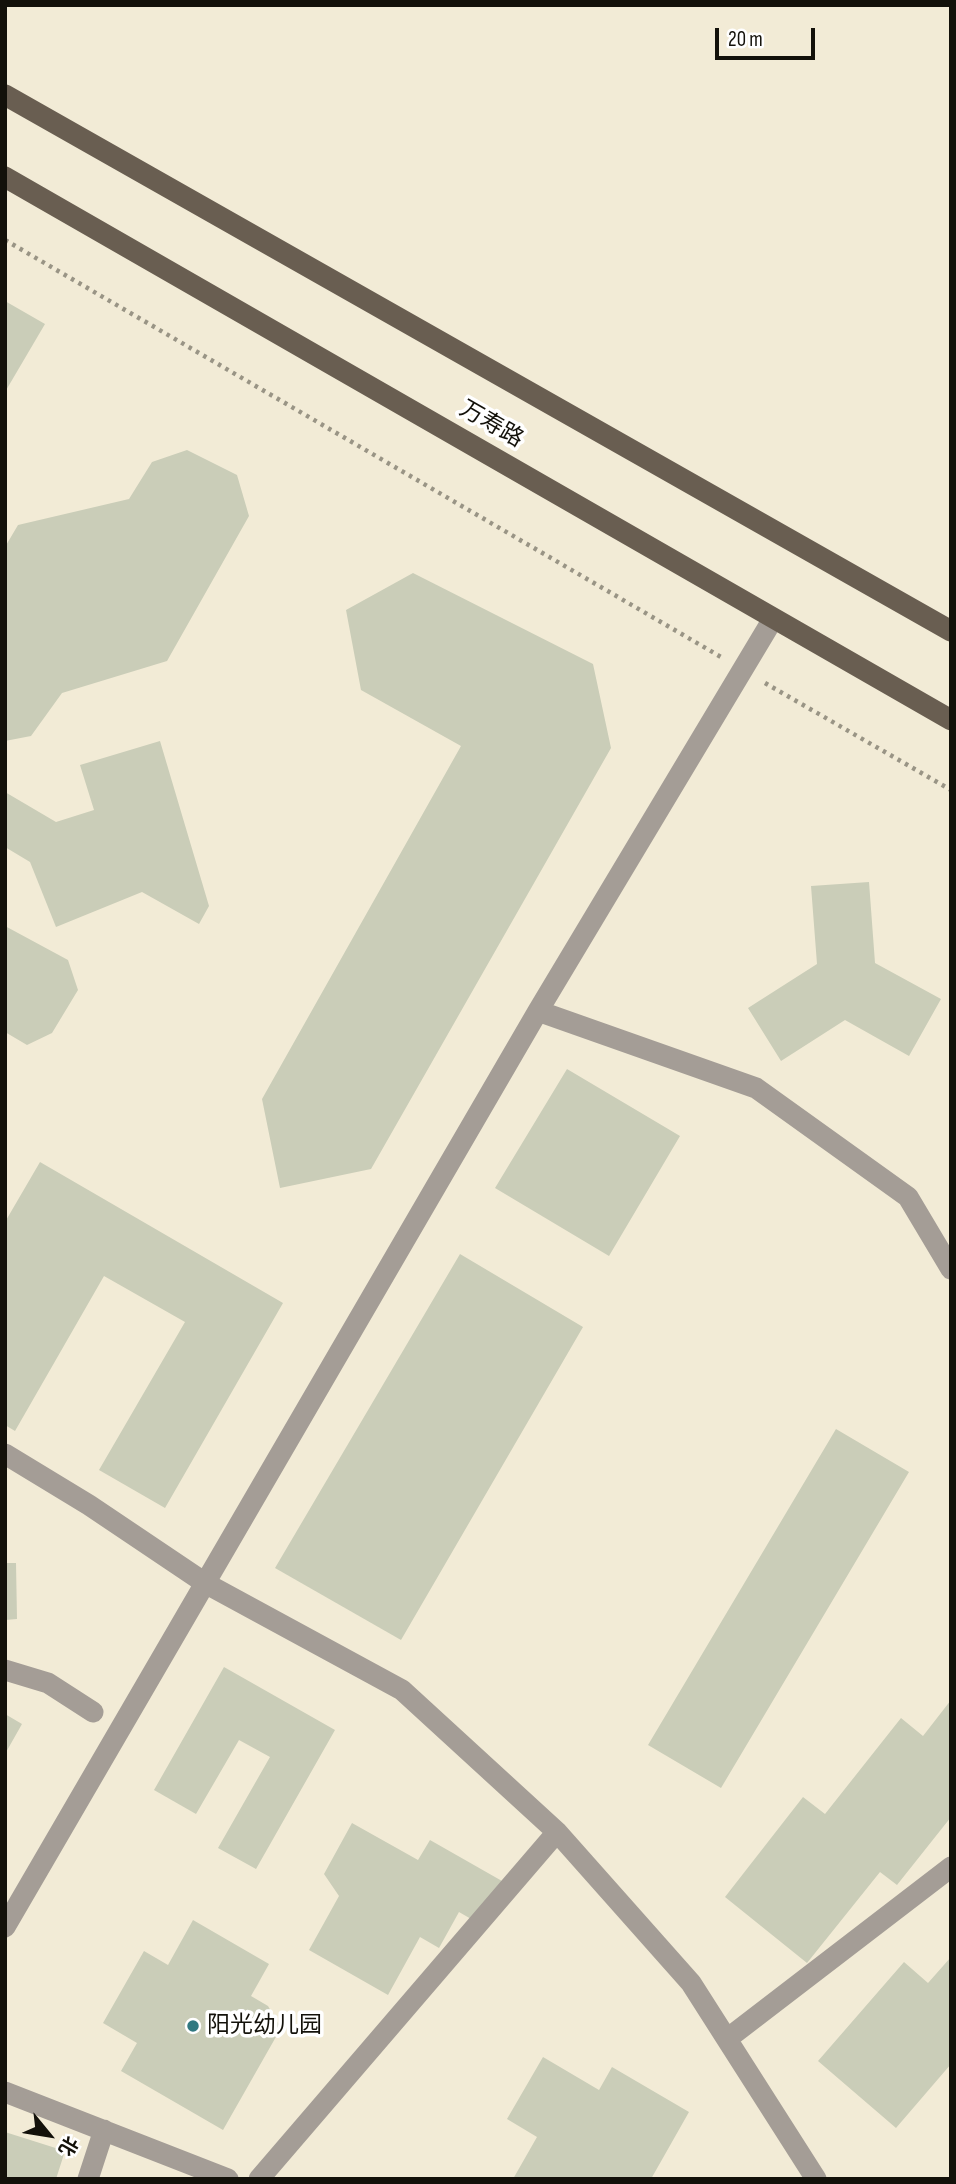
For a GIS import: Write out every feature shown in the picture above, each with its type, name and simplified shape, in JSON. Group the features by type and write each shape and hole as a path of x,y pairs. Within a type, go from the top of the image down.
{"main road":[{"name":"万寿路","path":"5,95 951,631"},
{"name":"万寿路","path":"5,177 951,720"}],"street":[{"path":"5,1927 538,1011 773,619"},
{"path":"538,1011 756,1088 908,1197 951,1269"},
{"path":"5,1454 89,1505 205,1583 402,1690 557,1832 691,1983 816,2179"},
{"path":"5,1670 48,1683 93,1712"},
{"path":"259,2179 557,1832"},
{"path":"727,2039 951,1867"},
{"path":"5,2092 228,2179"},
{"path":"88,2179 104,2130"}],"path":[{"path":"5,240 951,790"}],"building":[{"path":"5,301 45,324 5,392"},
{"path":"187,450 237,475 249,516 167,661 62,693 31,736 5,741 5,547 18,525 129,499 152,462"},
{"path":"413,573 593,664 611,748 371,1169 280,1188 262,1099 461,746 361,690 346,610"},
{"path":"160,741 209,906 199,924 142,892 56,927 30,862 5,847 5,792 56,822 94,810 80,765"},
{"path":"869,882 875,963 941,999 909,1056 845,1020 781,1061 748,1008 817,964 811,886"},
{"path":"5,926 68,960 78,990 52,1033 27,1045 5,1032"},
{"path":"567,1069 680,1136 609,1256 495,1188"},
{"path":"40,1162 283,1303 165,1508 99,1470 185,1322 104,1276 15,1431 5,1425 5,1222"},
{"path":"460,1254 583,1327 401,1640 275,1568"},
{"path":"836,1429 909,1472 721,1788 648,1745"},
{"path":"5,1563 16,1563 17,1619 5,1620"},
{"path":"224,1667 335,1730 256,1869 218,1848 270,1757 239,1740 196,1814 154,1790"},
{"path":"951,1700 951,1817 897,1885 880,1872 807,1963 725,1897 803,1797 825,1814 901,1718 923,1736"},
{"path":"5,1714 22,1724 5,1754"},
{"path":"352,1823 418,1860 430,1840 502,1881 478,1923 459,1912 439,1948 420,1937 388,1995 309,1950 339,1896 324,1874"},
{"name":"阳光幼儿园","path":"193,1920 269,1964 251,1996 268,2006 281,2028 223,2130 121,2071 137,2043 103,2023 144,1951 168,1965"},
{"path":"951,1957 951,2064 896,2128 818,2061 904,1962 928,1983"},
{"path":"543,2057 599,2090 612,2067 689,2112 651,2179 513,2179 537,2137 507,2119"},
{"path":"5,2132 65,2151 56,2179 5,2179"}],"place":[{"name":"阳光幼儿园","path":"193,2026"}]}
